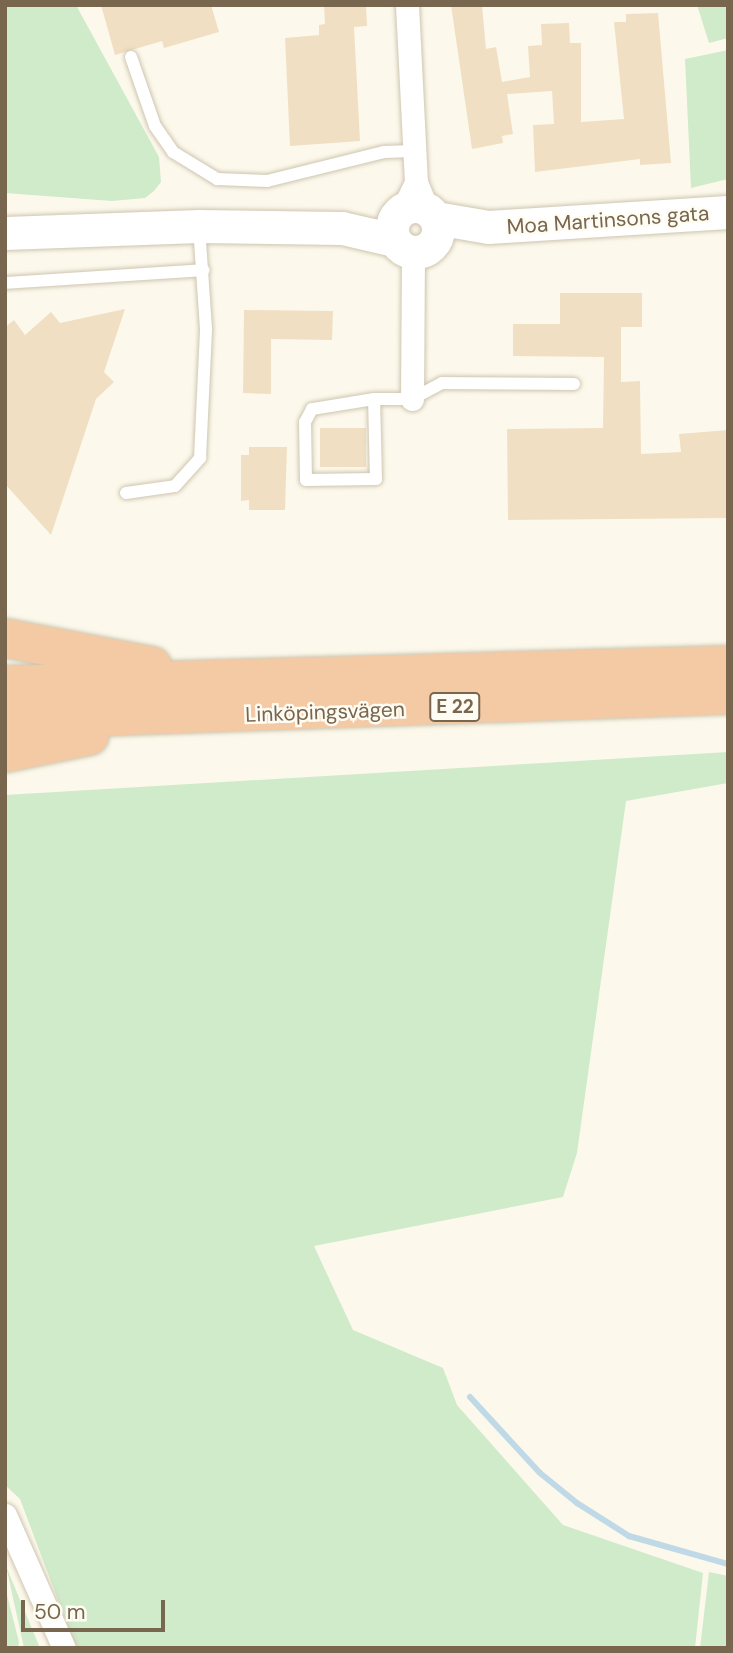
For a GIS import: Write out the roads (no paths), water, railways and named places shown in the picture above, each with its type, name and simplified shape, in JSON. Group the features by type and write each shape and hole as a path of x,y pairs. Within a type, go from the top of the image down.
{"highway":[{"path":"5,638 237,681"},
{"name":"Linköpingsvägen","path":"5,685 237,681 728,665"},
{"name":"Linköpingsvägen","path":"5,720 181,717 728,695"},
{"path":"5,753 181,717"}],"street":[{"path":"407,5 414,151 412,399"},
{"path":"5,209 199,226"},
{"name":"Moa Martinsons gata","path":"414,221 488,228 728,212"},
{"path":"5,233 199,226 342,228 414,221"},
{"path":"5,1515 64,1648"}],"lane":[{"path":"131,57 155,126 173,152 217,179 267,181 384,152 414,151"},
{"path":"126,493 175,486 200,458 206,382 204,270 199,226"},
{"path":"5,282 204,270"},
{"path":"374,399 376,479 306,480 305,422 312,409 374,399 412,399 442,383 573,384"}],"waterway":[{"path":"470,1397 540,1473 577,1503 629,1536 728,1564"}]}
